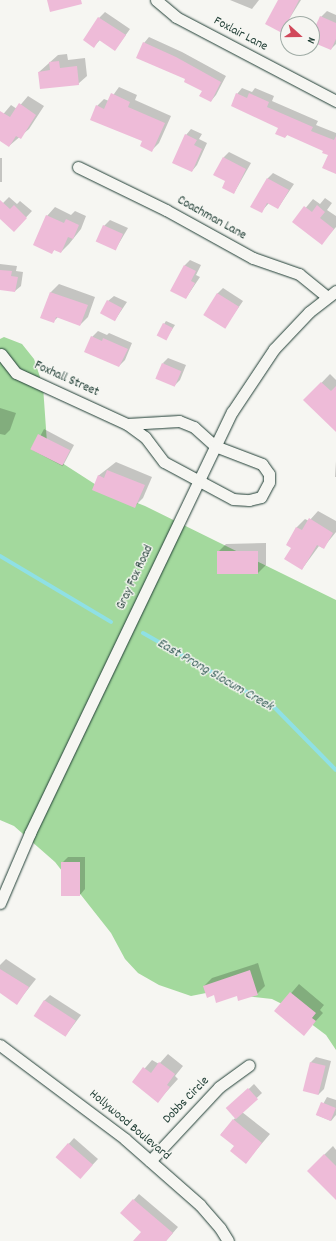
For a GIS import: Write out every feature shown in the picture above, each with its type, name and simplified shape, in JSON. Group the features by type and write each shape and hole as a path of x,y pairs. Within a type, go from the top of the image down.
{"street":[{"name":"Foxlair Lane","path":"156,0 176,17 336,101"},
{"name":"Coachman Lane","path":"78,168 172,213 248,255 299,274 327,297"},
{"name":"Gray Fox Road","path":"0,903 30,833 198,481 245,390 274,349 327,297 336,291"},
{"name":"Foxhall Street","path":"1,354 16,373 127,424 145,437 164,462 233,499 249,500 261,497 268,485 269,474 262,464 215,446 194,427 179,421 127,424"},
{"name":"Hollywood Boulevard","path":"0,1045 87,1108 150,1161 200,1205 228,1241"},
{"name":"Dobbs Circle","path":"150,1161 219,1087 249,1065"}],"green space":[{"path":"4,337 22,344 34,359 43,386 47,443 59,461 104,490 145,506 336,600 336,1050 326,1035 290,1008 272,999 211,992 191,996 159,985 138,973 125,959 111,933 55,862 14,826 0,820 0,339"}],"building":[{"path":"47,0 81,0 82,4 50,12"},
{"path":"278,0 299,0 291,16 280,16 280,32 265,24"},
{"path":"320,16 336,23 336,39 331,50 320,45"},
{"path":"98,17 126,35 115,51 99,40 94,48 83,40"},
{"path":"143,42 176,57 221,82 211,102 199,96 202,91 184,82 185,79 136,58"},
{"path":"59,61 60,68 77,66 79,85 40,89 38,72 50,70 49,62"},
{"path":"111,93 130,102 128,107 165,123 152,152 140,146 142,141 90,120 96,105 104,109"},
{"path":"236,93 247,98 249,93 269,102 267,107 313,127 311,131 334,140 336,136 336,174 322,168 328,155 322,153 323,151 287,135 285,138 275,134 278,128 231,106"},
{"path":"19,103 36,115 21,139 16,136 9,147 0,141 0,111 10,117"},
{"path":"185,134 197,140 194,145 202,149 192,172 172,163"},
{"path":"223,157 246,169 234,194 222,188 225,181 213,175"},
{"path":"267,178 289,190 278,209 267,203 262,213 250,207"},
{"path":"0,200 10,209 14,205 27,218 14,232 0,219"},
{"path":"317,205 325,212 320,218 334,229 322,245 292,222 304,206 312,212"},
{"path":"46,215 64,223 66,219 79,225 73,239 68,237 61,253 54,250 52,254 33,245"},
{"path":"103,225 123,234 116,250 96,241"},
{"path":"184,265 196,271 191,281 195,283 186,299 170,291"},
{"path":"0,270 12,271 11,276 18,277 15,292 0,290"},
{"path":"50,292 88,305 80,326 56,317 54,323 40,318"},
{"path":"217,293 239,307 225,329 203,315"},
{"path":"107,300 122,308 115,321 100,313"},
{"path":"163,323 173,328 166,340 157,335"},
{"path":"91,336 102,341 103,338 128,349 119,367 84,352"},
{"path":"162,363 181,371 175,387 155,379"},
{"path":"321,382 331,391 336,386 336,432 303,400"},
{"path":"38,434 70,450 62,465 30,449"},
{"path":"107,470 145,485 135,508 92,490 98,475 104,478"},
{"path":"309,518 333,533 324,549 317,545 302,570 284,559 291,548 286,545 296,527 302,530"},
{"path":"217,551 258,551 258,574 217,574"},
{"path":"61,862 80,862 80,896 61,896"},
{"path":"0,969 29,987 17,1005 0,993"},
{"path":"250,970 258,995 238,1001 237,996 216,1003 214,995 207,998 203,986"},
{"path":"290,992 316,1013 312,1018 316,1021 304,1036 274,1011"},
{"path":"44,1000 76,1021 66,1037 34,1016"},
{"path":"159,1062 175,1074 167,1085 170,1087 158,1103 132,1082 143,1067 151,1073"},
{"path":"310,1062 326,1066 318,1095 303,1091"},
{"path":"248,1088 258,1099 236,1119 226,1108"},
{"path":"321,1102 336,1108 331,1121 316,1115"},
{"path":"233,1119 262,1143 246,1164 230,1151 234,1146 220,1135"},
{"path":"68,1143 93,1165 80,1179 56,1157"},
{"path":"324,1154 336,1166 336,1200 307,1171"},
{"path":"133,1199 173,1233 166,1241 133,1241 141,1232 120,1213"}],"waterway":[{"name":"East Prong Slocum Creek","path":"0,556 111,622"},
{"name":"East Prong Slocum Creek","path":"143,633 274,707 336,770"}]}
